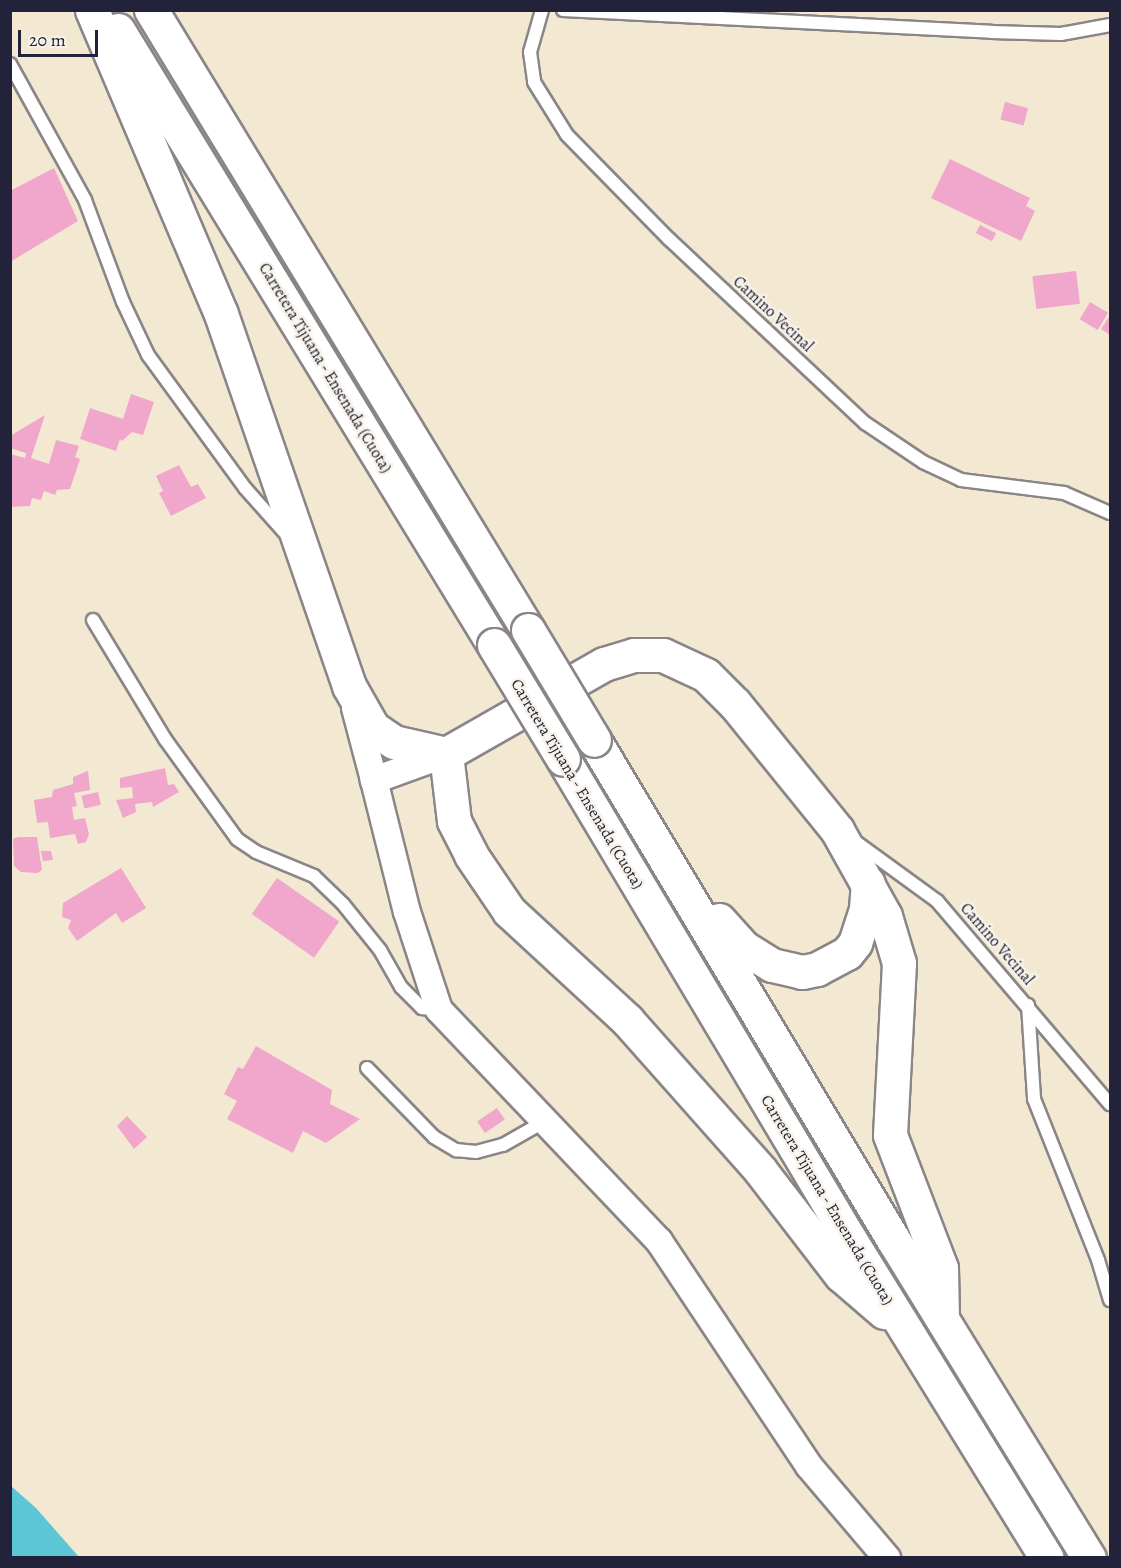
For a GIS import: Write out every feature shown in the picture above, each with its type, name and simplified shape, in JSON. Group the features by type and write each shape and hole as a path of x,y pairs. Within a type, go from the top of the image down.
{"highway":[{"path":"92,10 220,314 349,686 373,728 394,742 446,754 604,664 634,655 663,656 706,675 735,704 837,830 885,916 899,963 890,1135 941,1268 942,1317"},
{"name":"Carretera Tijuana - Ensenada (Cuota)","path":"106,10 1047,1557"},
{"path":"152,10 1089,1557"},
{"path":"446,754 454,820 471,855 508,911 627,1020 760,1170 841,1275 907,1330"},
{"path":"681,882 754,955 772,965 802,972 831,964 855,943 866,909 868,883"}],"street":[{"path":"349,686 407,912 439,1011 659,1240 809,1466 887,1557"},
{"path":"374,780 446,754"}],"lane":[{"name":"Camino Vecinal","path":"542,10 531,52 534,82 567,135 669,239 865,423 923,462 961,480 1064,492 1095,503 1110,513"},
{"path":"563,10 1061,34 1110,25"},
{"path":"10,64 85,200 123,302 148,355 245,488 301,551"},
{"path":"93,620 165,740 237,839 256,852 314,876 344,904 380,950 401,987 422,1008 439,1011"},
{"name":"Camino Vecinal","path":"837,830 937,901 1028,1005 1110,1104"},
{"path":"1028,1005 1034,1099 1098,1260 1110,1300"},
{"path":"367,1068 434,1137 456,1150 476,1152 503,1145 545,1121"}],"water":[{"path":"11,1486 36,1508 79,1557 11,1557"}],"building":[{"path":"1005,102 1028,108 1024,126 1000,119"},
{"path":"950,159 1030,198 1026,206 1035,211 1021,241 931,198"},
{"path":"54,168 78,221 10,262 10,191"},
{"path":"980,225 996,233 992,241 976,233"},
{"path":"1076,271 1080,304 1036,309 1032,276"},
{"path":"1090,302 1108,313 1098,330 1080,319"},
{"path":"1110,318 1110,335 1101,329"},
{"path":"131,394 154,402 143,435 132,432 122,441 120,439 116,451 80,439 90,408 123,419"},
{"path":"45,415 31,458 49,464 56,440 79,446 75,457 80,459 70,489 57,490 55,495 44,491 41,500 32,498 30,506 10,507 10,454 25,458 26,453 10,448 10,436"},
{"path":"179,465 191,487 198,484 206,498 171,516 159,493 163,491 156,476"},
{"path":"165,768 168,785 174,784 179,792 153,807 152,802 135,804 136,812 123,818 116,800 133,798 132,787 120,788 120,778"},
{"path":"88,771 90,790 74,793 77,806 72,807 74,820 85,818 89,834 86,842 78,844 75,834 50,838 48,822 37,823 34,800 52,797 53,790 73,784 73,777"},
{"path":"98,792 101,805 84,808 81,796"},
{"path":"37,837 42,870 37,873 21,872 14,866 13,839"},
{"path":"41,851 51,851 53,860 43,861"},
{"path":"121,868 146,908 122,923 116,913 77,941 68,928 71,920 62,917 63,903"},
{"path":"277,878 339,922 314,958 252,914"},
{"path":"256,1046 332,1090 330,1104 360,1119 326,1143 303,1131 293,1153 227,1119 237,1101 224,1094 238,1067 243,1069"},
{"path":"497,1108 505,1120 485,1133 477,1121"},
{"path":"127,1116 147,1137 134,1149 117,1126"}]}
